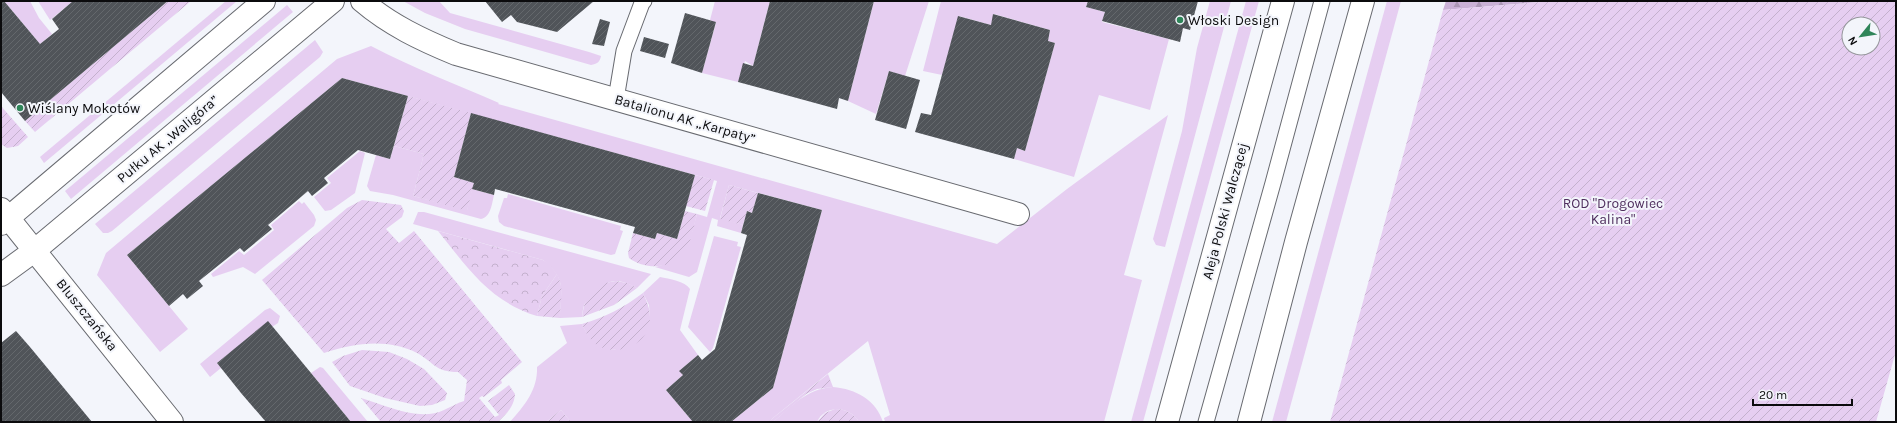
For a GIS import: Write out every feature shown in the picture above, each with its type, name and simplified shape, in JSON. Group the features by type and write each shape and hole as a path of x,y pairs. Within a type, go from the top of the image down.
{"street":[{"path":"3,217 264,1"},
{"name":"Pułku AK „Waligóra”","path":"1,275 34,251 333,1"},
{"name":"Batalionu AK „Karpaty”","path":"362,1 390,22 418,39 456,54 1018,214"},
{"name":"Aleja Polski Walczącej","path":"1167,422 1283,1"},
{"path":"1249,422 1300,227 1363,1"},
{"name":"Bluszczańska","path":"3,217 34,251 172,422"}],"lane":[{"path":"616,99 624,51 644,1"},
{"path":"1206,422 1322,1"}],"green space":[{"path":"4,1 30,1 39,18 52,34 40,44"},
{"path":"38,1 73,1 50,20"},
{"path":"168,1 191,1 35,132 25,121"},
{"path":"226,1 237,1 44,163 40,157"},
{"path":"403,1 439,1 450,13 589,52 601,56 601,58 598,62 591,65 465,29 425,13"},
{"path":"715,1 770,1 753,66 745,61 738,82 702,73 716,23 710,20"},
{"path":"874,1 929,1 905,76 889,71 876,114 848,101"},
{"path":"941,1 1088,1 1086,7 1105,12 1102,22 1169,39 1150,110 1099,95 1074,177 1014,159 1017,148 1025,151 1055,43 1048,41 1050,30 994,14 991,25 959,16 942,75 923,71"},
{"path":"1210,1 1231,1 1165,247 1156,245 1153,239 1182,131 1197,48"},
{"path":"1246,1 1259,1 1143,422 1131,422"},
{"path":"1387,1 1401,1 1286,422 1272,422"},
{"path":"1446,1 1553,1 1443,10"},
{"name":"ROD \"Drogowiec Kalina\"","path":"1553,1 1896,1 1896,351 1876,422 1330,422 1443,10"},
{"path":"287,5 293,12 71,199 65,191"},
{"path":"315,40 323,52 320,57 112,231 103,233 95,224"},
{"path":"371,46 419,69 499,103 498,104 997,244 1067,189 1168,115 1124,275 1142,280 1104,422 885,422 884,418 890,415 868,341 768,422 731,422 773,388 822,210 729,185 720,218 743,225 741,233 717,226 718,220 712,218 697,272 689,277 655,267 675,260 686,249 692,234 697,214 707,217 717,181 342,78 127,255 188,329 160,352 97,275 106,253 337,59"},
{"path":"408,96 471,113 454,177 474,183 467,211 413,196 424,154 394,146"},
{"path":"1,106 28,137 18,146 7,148 1,144"},
{"path":"394,146 424,154 413,196 467,210 472,189 494,195 487,216 481,219 393,195 370,191 367,186 376,155 390,159"},
{"path":"360,151 365,153 355,193 331,210 325,211 314,197 331,183 327,178"},
{"path":"695,175 714,180 705,211 686,206"},
{"path":"729,185 758,193 752,213 747,211 743,225 720,219"},
{"path":"508,194 621,226 620,230 623,231 615,254 611,255 504,226 499,222 498,216 504,198 507,198"},
{"path":"362,200 401,205 404,211 402,217 386,229 399,243 414,231 522,362 501,380 502,383 484,397 482,396 479,398 495,417 499,415 488,401 509,385 515,394 513,403 507,413 498,422 381,422 361,398 402,411 424,414 434,413 464,401 467,380 458,372 450,372 440,369 417,353 394,345 359,345 324,353 262,280 347,208"},
{"path":"299,201 302,204 304,202 314,215 316,220 314,226 255,274 243,267 213,277 211,274 239,251 244,255 274,230 271,225"},
{"path":"685,211 697,214 690,241 686,250 681,256 675,261 660,266 644,265 629,258 628,253 633,233 655,239 657,233 677,239"},
{"path":"418,212 424,212 651,274 637,288 619,281 605,284 584,305 582,317 560,318 561,286 556,274 543,260 413,224"},
{"path":"438,231 543,260 549,264 557,274 542,296 537,316 520,310 492,292 470,270"},
{"path":"714,236 738,242 737,246 741,247 713,348 710,352 688,327"},
{"path":"557,274 561,285 562,295 560,318 537,316 542,296"},
{"path":"660,277 681,282 690,289 680,330 698,355 680,370 683,375 666,390 693,422 571,422 561,410 546,422 510,422 525,404 533,390 537,375 537,367 567,343 560,326 582,324 594,342 603,347 615,350 650,316 649,305 643,293"},
{"path":"616,281 627,283 637,288 614,305 582,317 585,302 588,296 601,285"},
{"path":"643,293 649,309 650,321 646,334 640,340 633,345 617,350 600,347 593,342 582,324 614,312"},
{"path":"270,308 280,316 278,323 217,363 221,368 210,377 200,364 265,310"},
{"path":"362,350 389,352 407,359 424,369 447,393 445,400 432,405 420,406 385,398 350,386 332,362 343,356"},
{"path":"320,367 323,368 368,422 351,422 311,373"},
{"path":"828,374 833,387 817,389 806,394 773,422 768,422"},
{"path":"833,387 850,390 864,397 880,414 883,422 859,422 850,413 838,409 826,412 817,422 773,422 800,399 823,388"},
{"path":"835,409 849,412 855,416 859,422 817,422 825,413"},
{"path":"561,410 571,422 546,422"}],"building":[{"path":"1,1 4,1 40,44 59,29 52,19 73,1 168,1 25,121 1,92"},
{"path":"485,1 594,1 557,32 517,22 511,15 502,22"},
{"path":"770,1 874,1 848,101 839,98 837,109 738,82 743,63 753,66"},
{"path":"1088,1 1198,1 1190,30 1183,28 1180,42 1102,21 1105,12 1086,7"},
{"path":"685,13 716,22 702,73 671,63"},
{"path":"993,14 1050,30 1048,41 1055,43 1025,151 1017,148 1014,159 915,132 921,113 931,115 958,16 991,25"},
{"path":"600,19 610,22 604,46 592,44"},
{"path":"644,37 669,44 665,58 640,51"},
{"path":"889,71 920,80 906,129 875,120"},
{"path":"342,78 408,96 390,159 358,150 324,178 328,183 312,196 308,191 268,225 272,229 244,252 240,248 199,281 203,286 187,299 183,294 169,306 127,255"},
{"path":"471,113 695,175 677,239 657,233 655,239 633,233 635,227 495,189 494,195 472,189 474,183 454,177"},
{"path":"758,193 822,210 773,388 731,422 693,422 666,390 683,375 679,371 698,355 702,360 715,349 747,235 741,233 747,211 752,213"},
{"path":"268,321 351,422 266,422 241,393 217,363"},
{"path":"16,331 92,422 1,422 1,343"}],"place":[{"name":"Włoski Design","path":"1180,20"},
{"name":"Wiślany Mokotów","path":"20,108"}]}
